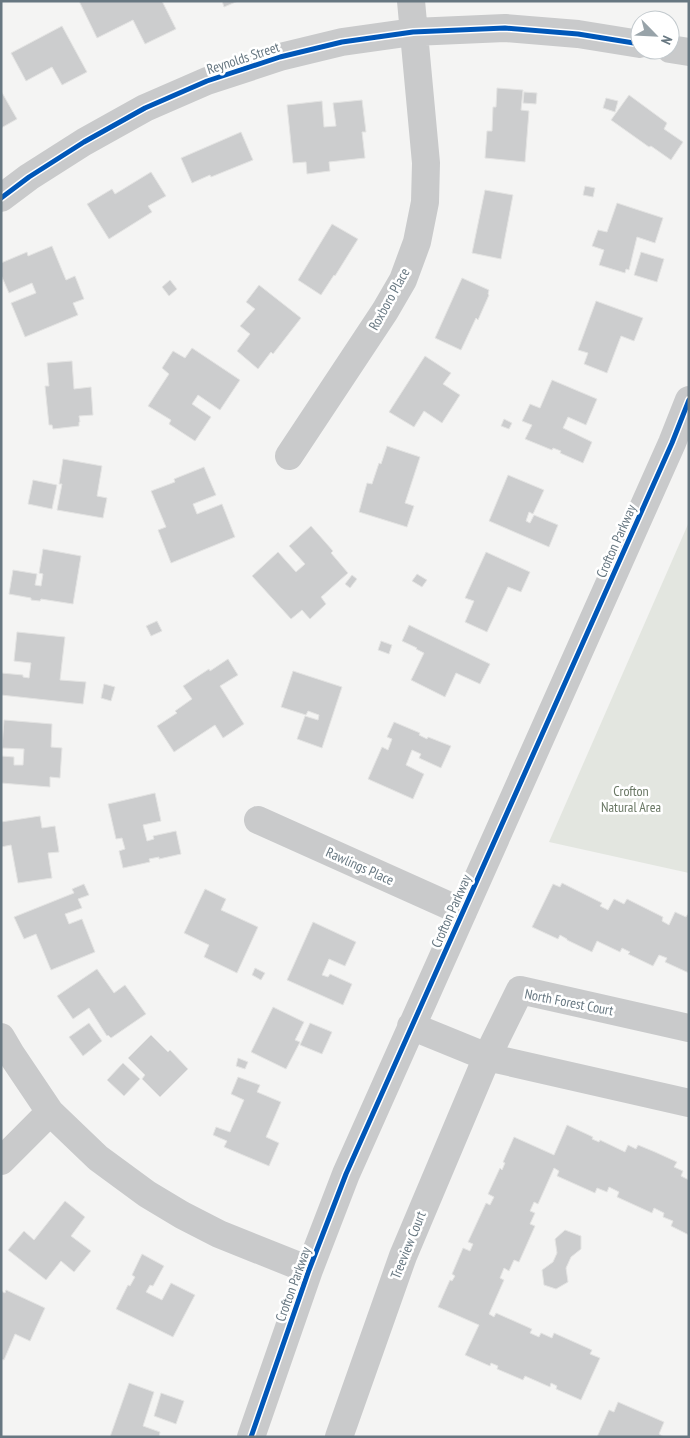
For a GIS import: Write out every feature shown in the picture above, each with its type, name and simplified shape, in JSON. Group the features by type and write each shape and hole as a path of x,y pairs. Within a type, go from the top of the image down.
{"street":[{"name":"Roxboro Place","path":"289,456 385,311 403,280 417,242 426,202 426,163 411,1"},
{"name":"Reynolds Street","path":"1,198 29,177 91,138 145,108 207,81 280,57 342,42 413,32 506,28 578,34 630,42"},
{"name":"Crofton Parkway","path":"250,1437 309,1270 346,1174 672,443 689,400"},
{"name":"Rawlings Place","path":"258,820 463,912"},
{"name":"North Forest Court","path":"488,1057 520,990 689,1028"},
{"path":"411,1026 488,1057 689,1103"},
{"path":"1,1037 50,1112 98,1158 147,1194 182,1215 219,1234 309,1270"},
{"name":"Treeview Court","path":"339,1437 403,1256 488,1057"},
{"path":"1,1160 50,1112"}],"green space":[{"name":"Crofton Natural Area","path":"689,522 689,873 549,842"}],"building":[{"path":"79,1 162,1 176,29 145,44 133,20 97,38"},
{"path":"222,1 238,1 224,7"},
{"path":"62,26 87,72 62,85 52,67 26,81 11,53"},
{"path":"497,88 523,90 521,110 529,111 525,162 485,158 487,131 492,131 493,107 496,107"},
{"path":"1,91 17,119 1,128"},
{"path":"524,92 537,93 536,104 523,103"},
{"path":"629,95 667,123 664,129 683,142 671,160 611,120"},
{"path":"606,98 618,101 615,112 603,108"},
{"path":"362,100 366,132 362,132 365,158 329,162 330,171 307,174 306,162 293,163 287,105 322,101 324,127 336,126 333,103"},
{"path":"241,132 253,160 192,183 181,158"},
{"path":"151,172 166,196 148,206 152,212 109,239 87,204 112,189 115,194"},
{"path":"585,186 595,188 593,197 583,195"},
{"path":"485,190 513,195 501,259 472,253"},
{"path":"617,203 663,218 655,243 637,237 629,270 626,269 625,273 599,265 604,250 592,246 598,230 607,232"},
{"path":"332,224 358,239 321,295 298,280"},
{"path":"52,246 66,280 75,276 84,299 73,303 78,315 25,337 11,303 36,293 32,283 9,293 1,275 1,263 27,252 28,256"},
{"path":"641,252 664,259 657,282 634,275"},
{"path":"462,278 489,290 489,295 478,320 476,318 461,350 435,338"},
{"path":"170,280 177,289 169,296 162,287"},
{"path":"259,285 301,318 273,354 271,352 258,369 237,351 250,334 240,326 255,309 246,302"},
{"path":"596,301 643,318 634,341 621,336 607,373 584,364 588,353 578,350"},
{"path":"192,348 240,380 220,410 198,395 192,404 211,417 195,441 169,424 171,420 148,406 169,374 162,368 173,351 185,358"},
{"path":"425,356 451,373 443,384 460,395 442,423 424,411 414,427 389,412"},
{"path":"72,361 74,389 91,387 93,415 79,416 79,426 53,429 52,425 49,425 45,386 49,386 47,363"},
{"path":"552,380 597,399 586,425 568,417 563,428 592,442 583,463 560,453 561,451 553,448 552,450 525,439 532,425 522,421 530,404 540,408"},
{"path":"504,419 512,423 509,429 501,426"},
{"path":"387,446 420,457 405,503 414,506 407,527 359,512 367,483 372,484"},
{"path":"63,459 102,466 97,496 107,498 103,518 57,510 62,484 59,484"},
{"path":"204,467 216,495 193,504 197,514 222,504 235,537 171,563 158,530 166,527 151,491 175,482 174,479"},
{"path":"508,475 544,490 533,514 529,512 526,521 530,523 534,515 558,525 549,547 489,521"},
{"path":"33,480 57,485 52,509 28,504"},
{"path":"311,526 333,551 331,553 348,573 321,597 326,604 310,619 302,610 291,619 252,576 278,552 296,572 305,564 289,546"},
{"path":"43,549 81,556 73,604 41,599 40,601 31,600 31,598 9,594 13,570 37,574 35,585 41,586 43,574 39,573"},
{"path":"486,552 530,572 521,592 508,587 487,632 465,622 474,601 465,598"},
{"path":"417,574 427,580 422,587 412,581"},
{"path":"352,575 357,579 350,588 345,584"},
{"path":"157,621 162,631 151,636 146,626"},
{"path":"409,625 490,664 480,684 456,673 445,697 411,680 424,653 402,641"},
{"path":"17,632 65,637 60,680 86,682 83,704 1,695 1,673 23,675 23,677 29,678 31,663 14,661"},
{"path":"381,641 392,645 389,654 378,650"},
{"path":"228,659 238,675 220,686 244,724 223,738 215,725 174,752 157,726 177,713 175,711 192,699 183,686"},
{"path":"293,671 342,687 322,748 297,739 305,716 318,720 319,715 308,711 306,715 281,707"},
{"path":"104,684 115,687 111,701 101,698"},
{"path":"4,720 52,724 51,747 62,748 60,778 50,777 50,787 1,783 1,756 14,757 14,765 23,765 24,749 2,748"},
{"path":"394,722 420,733 419,735 427,739 428,737 451,746 441,768 419,758 421,754 412,750 406,765 424,774 413,799 368,779 382,747 388,750 392,739 387,737"},
{"path":"155,793 161,821 143,825 147,841 154,839 153,836 176,831 181,854 159,859 159,857 149,859 150,862 123,868 119,851 125,849 122,838 116,839 108,804"},
{"path":"40,816 42,828 55,826 59,852 48,853 52,878 18,883 11,845 1,847 1,822"},
{"path":"562,883 602,903 600,906 608,910 614,899 624,904 627,899 663,917 662,921 669,925 675,912 686,917 689,912 689,973 665,962 667,958 659,955 653,966 628,954 630,952 622,948 620,952 597,941 592,952 560,935 558,939 532,927 553,884 560,887"},
{"path":"84,884 89,895 78,899 82,908 65,914 69,924 82,919 95,952 51,970 36,934 24,939 14,917 74,893 72,889"},
{"path":"205,889 226,899 221,910 258,927 237,973 204,957 209,945 184,933"},
{"path":"313,922 356,942 345,966 329,959 322,975 328,977 330,974 352,984 343,1005 287,980"},
{"path":"255,968 265,973 261,980 252,975"},
{"path":"97,969 114,993 125,985 146,1014 111,1038 107,1036 89,1008 73,1019 57,996"},
{"path":"273,1007 304,1022 295,1040 300,1042 286,1069 251,1052"},
{"path":"89,1023 102,1041 83,1056 69,1037"},
{"path":"310,1023 332,1032 322,1054 300,1045"},
{"path":"151,1035 168,1052 170,1050 188,1069 160,1097 142,1079 145,1075 128,1058"},
{"path":"238,1058 248,1062 245,1069 236,1066"},
{"path":"123,1063 140,1079 124,1096 107,1080"},
{"path":"238,1077 260,1085 257,1092 281,1102 266,1137 279,1143 269,1166 224,1147 227,1141 213,1135 216,1127 230,1132 244,1100 231,1094"},
{"path":"567,1125 593,1137 592,1139 599,1142 600,1140 625,1152 628,1145 636,1149 638,1145 655,1152 677,1162 674,1167 683,1171 681,1176 689,1180 689,1235 671,1226 673,1221 663,1217 664,1213 654,1208 652,1213 617,1197 619,1192 609,1187 607,1192 597,1188 595,1193 557,1176 559,1171 554,1168 538,1204 534,1202 530,1211 535,1213 530,1224 535,1226 519,1262 514,1260 509,1271 504,1268 500,1278 504,1280 489,1314 494,1317 496,1313 532,1329 530,1333 539,1337 541,1333 552,1338 554,1333 592,1350 590,1354 600,1358 581,1400 556,1389 557,1386 551,1383 550,1387 525,1376 523,1380 497,1369 498,1366 491,1363 490,1366 465,1355 479,1325 438,1307 450,1280 452,1281 455,1276 452,1274 463,1248 470,1251 473,1244 468,1242 486,1203 490,1205 494,1197 488,1194 500,1168 502,1170 505,1163 503,1162 514,1137 554,1155"},
{"path":"65,1201 85,1217 71,1236 91,1251 74,1272 61,1261 46,1280 8,1250 24,1231 34,1240"},
{"path":"565,1230 581,1236 581,1249 571,1257 566,1268 568,1282 556,1289 544,1285 542,1270 553,1262 557,1253 555,1239"},
{"path":"142,1254 164,1266 153,1286 150,1285 146,1292 162,1300 171,1283 195,1295 173,1337 116,1309 128,1285 130,1286 135,1277 132,1275"},
{"path":"6,1290 45,1308 30,1341 15,1334 4,1360 1,1359 1,1291 5,1293"},
{"path":"129,1383 154,1392 143,1426 160,1432 159,1437 110,1437"},
{"path":"161,1393 184,1401 176,1424 154,1416"},
{"path":"618,1402 664,1422 659,1434 664,1437 597,1437 609,1410 614,1412"}],"cycle path":[{"path":"1,198 29,177 84,142 145,108 207,81 280,57 342,42 413,32 505,28 578,34 630,42"},
{"path":"251,1437 309,1270 346,1174 672,443 689,400"}]}
